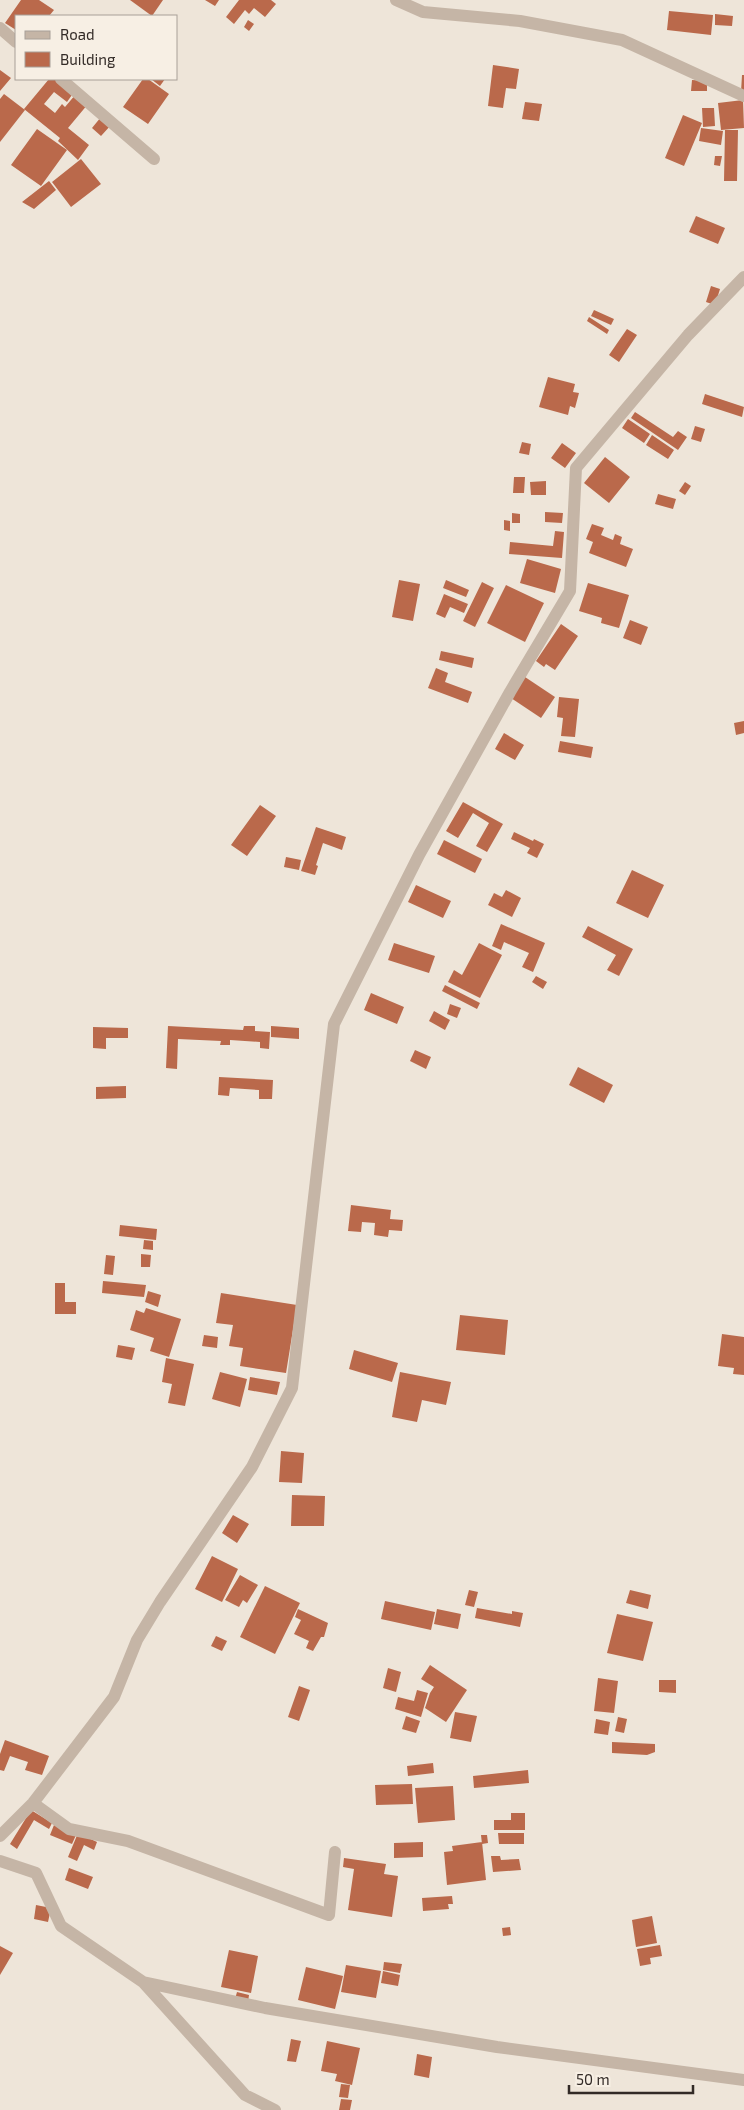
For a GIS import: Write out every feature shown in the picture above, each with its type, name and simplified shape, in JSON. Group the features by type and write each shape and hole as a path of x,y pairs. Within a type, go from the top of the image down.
{"street":[{"path":"396,0 423,12 520,21 622,40 744,96"},
{"path":"0,28 15,41"},
{"path":"62,80 154,159"},
{"path":"0,1836 32,1803 114,1697 137,1640 160,1602 252,1467 292,1388 334,1024 420,855 510,692 570,592 576,468 688,335 744,277"},
{"path":"32,1803 69,1829 128,1841 328,1915 336,1852"},
{"path":"0,1861 36,1873 61,1926 143,1982 244,2095 275,2110"},
{"path":"143,1982 265,2008 487,2045 744,2080"}],"building":[{"path":"21,0 39,0 54,10 50,15 15,15 15,29 5,23"},
{"path":"130,0 163,0 153,15"},
{"path":"205,0 219,0 215,6"},
{"path":"239,0 271,0 276,4 265,17 254,8 249,14 245,10 234,24 226,17"},
{"path":"669,11 713,15 711,35 667,30"},
{"path":"715,14 733,16 732,26 715,25"},
{"path":"248,20 254,24 249,31 244,27"},
{"path":"493,65 519,69 516,89 506,88 503,108 488,106"},
{"path":"0,70 11,78 0,91"},
{"path":"742,75 744,75 744,92 741,92"},
{"path":"48,80 59,80 74,92 67,102 54,92 44,104 55,113 62,104 65,107 76,94 88,104 68,128 89,145 78,160 58,141 60,138 24,109"},
{"path":"142,80 149,80 169,94 148,124 123,107"},
{"path":"152,80 164,80 160,86"},
{"path":"692,80 707,81 707,91 691,91"},
{"path":"4,94 25,110 0,142 0,99"},
{"path":"743,100 744,128 721,130 718,103"},
{"path":"525,102 542,104 539,121 522,119"},
{"path":"702,108 714,108 715,126 703,127"},
{"path":"683,115 702,123 684,166 665,158"},
{"path":"101,117 111,125 101,136 92,128"},
{"path":"701,128 723,131 721,145 699,141"},
{"path":"37,129 67,150 41,186 11,165"},
{"path":"725,130 738,130 737,181 724,181"},
{"path":"715,156 722,156 720,166 714,165"},
{"path":"81,159 101,184 71,207 52,182"},
{"path":"49,181 56,190 34,209 22,202"},
{"path":"696,216 725,228 718,244 689,232"},
{"path":"711,286 720,289 715,305 706,302"},
{"path":"594,310 614,319 611,325 591,316"},
{"path":"589,317 609,330 607,334 587,321"},
{"path":"627,329 637,335 619,362 609,355"},
{"path":"548,377 575,384 573,392 579,393 575,408 570,406 568,415 539,407"},
{"path":"705,394 744,407 742,417 702,404"},
{"path":"635,412 673,437 678,431 687,437 678,450 631,418"},
{"path":"628,419 650,434 644,443 622,428"},
{"path":"695,426 705,429 701,442 691,439"},
{"path":"652,435 674,450 668,459 646,445"},
{"path":"522,442 531,444 529,455 519,453"},
{"path":"562,443 576,453 565,468 551,458"},
{"path":"605,457 630,477 609,503 584,483"},
{"path":"514,477 525,477 524,493 513,493"},
{"path":"546,481 546,495 531,495 530,482"},
{"path":"685,482 691,486 685,495 679,491"},
{"path":"658,494 676,499 673,509 655,504"},
{"path":"545,512 563,513 562,523 545,522"},
{"path":"512,513 520,514 520,523 512,523"},
{"path":"504,520 510,521 510,531 504,530"},
{"path":"592,524 604,528 601,535 613,540 615,534 622,537 620,544 633,549 626,567 589,553 593,542 586,539"},
{"path":"555,531 564,532 562,558 509,554 510,542 553,546"},
{"path":"527,559 561,569 555,593 520,583"},
{"path":"399,580 420,584 413,621 392,617"},
{"path":"446,580 469,590 466,597 443,588"},
{"path":"482,582 494,588 475,627 463,621"},
{"path":"588,583 629,595 619,628 601,623 602,618 579,611"},
{"path":"506,585 544,603 525,642 487,623"},
{"path":"444,594 468,604 464,613 450,607 445,618 436,614"},
{"path":"630,620 648,627 641,645 623,638"},
{"path":"561,624 578,636 555,670 546,664 544,667 536,661"},
{"path":"441,651 474,658 472,668 439,660"},
{"path":"436,668 448,673 445,682 472,692 468,703 428,688"},
{"path":"525,677 555,697 541,718 511,698"},
{"path":"559,697 579,699 575,737 561,736 563,718 557,717"},
{"path":"744,721 744,733 736,735 734,723"},
{"path":"504,733 524,745 515,760 495,749"},
{"path":"560,741 593,747 591,758 558,752"},
{"path":"463,802 503,824 487,852 476,846 489,823 473,813 458,838 446,831"},
{"path":"260,805 276,816 247,856 231,845"},
{"path":"316,827 346,837 342,850 323,843 315,875 301,871"},
{"path":"514,832 544,844 537,858 527,853 530,848 511,839"},
{"path":"444,840 482,859 475,873 437,854"},
{"path":"286,857 301,860 299,870 284,867"},
{"path":"632,870 664,885 648,918 616,903"},
{"path":"416,885 451,901 443,918 408,902"},
{"path":"506,890 521,898 512,917 488,905 494,893 502,897"},
{"path":"501,924 545,943 533,972 522,967 529,953 504,942 501,950 492,946"},
{"path":"588,926 633,949 619,976 607,970 616,955 582,937"},
{"path":"394,943 435,956 429,973 388,960"},
{"path":"479,943 502,955 480,998 448,982 454,970 462,975"},
{"path":"536,976 547,982 543,989 532,982"},
{"path":"445,985 480,1003 477,1009 442,991"},
{"path":"371,993 404,1007 397,1024 364,1010"},
{"path":"450,1004 461,1008 457,1018 447,1014"},
{"path":"434,1011 450,1020 445,1030 429,1021"},
{"path":"168,1026 243,1030 244,1026 255,1026 255,1031 270,1032 269,1049 260,1048 260,1042 230,1040 230,1045 220,1045 221,1041 178,1039 177,1069 166,1068"},
{"path":"271,1026 299,1028 299,1039 271,1037"},
{"path":"93,1027 128,1028 128,1038 106,1038 106,1049 93,1048"},
{"path":"415,1050 431,1057 426,1069 410,1061"},
{"path":"578,1067 613,1085 604,1103 569,1085"},
{"path":"219,1077 273,1080 272,1099 259,1099 259,1090 230,1088 229,1096 218,1095"},
{"path":"126,1086 126,1098 96,1099 96,1087"},
{"path":"351,1205 391,1210 390,1219 403,1220 402,1231 389,1230 388,1237 374,1235 375,1223 362,1222 361,1232 348,1231"},
{"path":"120,1225 157,1229 156,1240 119,1236"},
{"path":"144,1240 153,1241 153,1250 143,1249"},
{"path":"141,1254 151,1255 150,1267 141,1267"},
{"path":"106,1255 115,1256 113,1275 104,1274"},
{"path":"103,1281 146,1285 144,1297 102,1293"},
{"path":"55,1283 65,1283 65,1302 76,1302 76,1314 55,1314"},
{"path":"148,1291 161,1295 158,1307 145,1302"},
{"path":"221,1293 297,1305 286,1373 240,1366 243,1348 229,1346 233,1325 216,1323"},
{"path":"146,1308 181,1319 169,1357 150,1351 154,1338 130,1330 136,1310 144,1313"},
{"path":"460,1315 508,1320 505,1355 456,1350"},
{"path":"722,1334 744,1337 744,1375 733,1374 734,1368 718,1366"},
{"path":"204,1335 218,1337 217,1348 202,1346"},
{"path":"118,1345 135,1348 132,1360 116,1357"},
{"path":"354,1350 398,1363 392,1382 349,1369"},
{"path":"166,1358 194,1364 185,1406 168,1403 172,1384 162,1382"},
{"path":"220,1372 247,1379 240,1407 212,1399"},
{"path":"400,1372 451,1382 446,1405 422,1400 417,1422 392,1417"},
{"path":"250,1377 280,1382 277,1395 248,1390"},
{"path":"281,1451 304,1453 302,1483 279,1482"},
{"path":"292,1495 325,1496 324,1526 291,1526"},
{"path":"233,1515 249,1524 237,1543 222,1533"},
{"path":"212,1556 238,1569 222,1602 195,1589"},
{"path":"240,1575 258,1585 247,1603 243,1600 239,1607 225,1600"},
{"path":"265,1586 300,1603 275,1654 240,1637"},
{"path":"469,1590 478,1592 474,1607 465,1605"},
{"path":"630,1590 651,1595 648,1609 626,1603"},
{"path":"385,1601 435,1612 431,1630 381,1619"},
{"path":"477,1608 512,1614 512,1611 523,1613 520,1627 475,1618"},
{"path":"298,1609 328,1623 324,1637 321,1637 313,1651 306,1648 309,1641 294,1634 301,1620 295,1617"},
{"path":"437,1609 461,1614 458,1629 434,1624"},
{"path":"617,1614 653,1622 643,1661 607,1653"},
{"path":"216,1636 227,1641 222,1651 211,1646"},
{"path":"430,1665 467,1690 446,1722 425,1708 434,1687 421,1679"},
{"path":"388,1668 401,1672 396,1692 383,1688"},
{"path":"598,1678 618,1681 614,1713 594,1711"},
{"path":"659,1680 676,1680 676,1693 659,1692"},
{"path":"299,1686 310,1690 299,1721 288,1717"},
{"path":"417,1690 428,1693 421,1717 395,1709 398,1697 414,1701"},
{"path":"455,1712 477,1716 471,1742 450,1738"},
{"path":"406,1716 420,1721 416,1733 402,1729"},
{"path":"618,1717 627,1719 624,1733 615,1731"},
{"path":"596,1719 610,1722 608,1735 594,1733"},
{"path":"5,1740 49,1756 42,1775 25,1770 28,1762 10,1756 4,1771 0,1770 0,1754"},
{"path":"612,1742 655,1744 655,1752 647,1755 612,1753"},
{"path":"433,1763 434,1773 408,1776 407,1766"},
{"path":"528,1770 529,1783 474,1788 473,1776"},
{"path":"412,1784 413,1804 376,1805 375,1785"},
{"path":"453,1786 455,1820 418,1823 415,1788"},
{"path":"31,1810 52,1823 49,1829 34,1820 17,1849 10,1844"},
{"path":"511,1813 525,1813 525,1830 494,1830 494,1820 511,1820"},
{"path":"54,1825 76,1835 72,1844 50,1835"},
{"path":"78,1833 97,1842 94,1850 84,1845 77,1861 68,1857"},
{"path":"498,1833 524,1833 524,1844 499,1844"},
{"path":"481,1835 487,1835 488,1843 482,1844"},
{"path":"423,1842 423,1857 394,1858 394,1843"},
{"path":"482,1842 486,1880 447,1885 444,1852 453,1851 452,1846"},
{"path":"491,1856 500,1856 501,1860 519,1859 521,1870 493,1872"},
{"path":"344,1858 386,1864 384,1874 398,1876 392,1917 348,1910 354,1869 343,1867"},
{"path":"69,1868 93,1877 88,1889 65,1880"},
{"path":"452,1896 453,1904 448,1904 449,1909 423,1911 422,1898"},
{"path":"36,1905 51,1908 48,1922 34,1919"},
{"path":"652,1916 657,1943 636,1947 632,1920"},
{"path":"510,1927 511,1935 503,1936 502,1928"},
{"path":"660,1945 662,1956 650,1958 651,1964 640,1966 637,1949"},
{"path":"0,1946 13,1953 0,1975"},
{"path":"229,1950 258,1956 251,1993 221,1987"},
{"path":"384,1962 402,1964 400,1973 383,1970"},
{"path":"346,1965 381,1971 376,1998 341,1992"},
{"path":"306,1967 343,1976 335,2009 298,2000"},
{"path":"383,1971 400,1975 398,1986 381,1983"},
{"path":"237,1992 249,1995 248,2002 235,1999"},
{"path":"291,2039 301,2041 296,2062 287,2061"},
{"path":"327,2041 360,2048 352,2085 335,2081 337,2074 321,2071"},
{"path":"417,2054 432,2057 429,2078 414,2075"},
{"path":"341,2084 350,2085 348,2098 339,2097"},
{"path":"341,2099 352,2100 350,2110 339,2110"}]}
